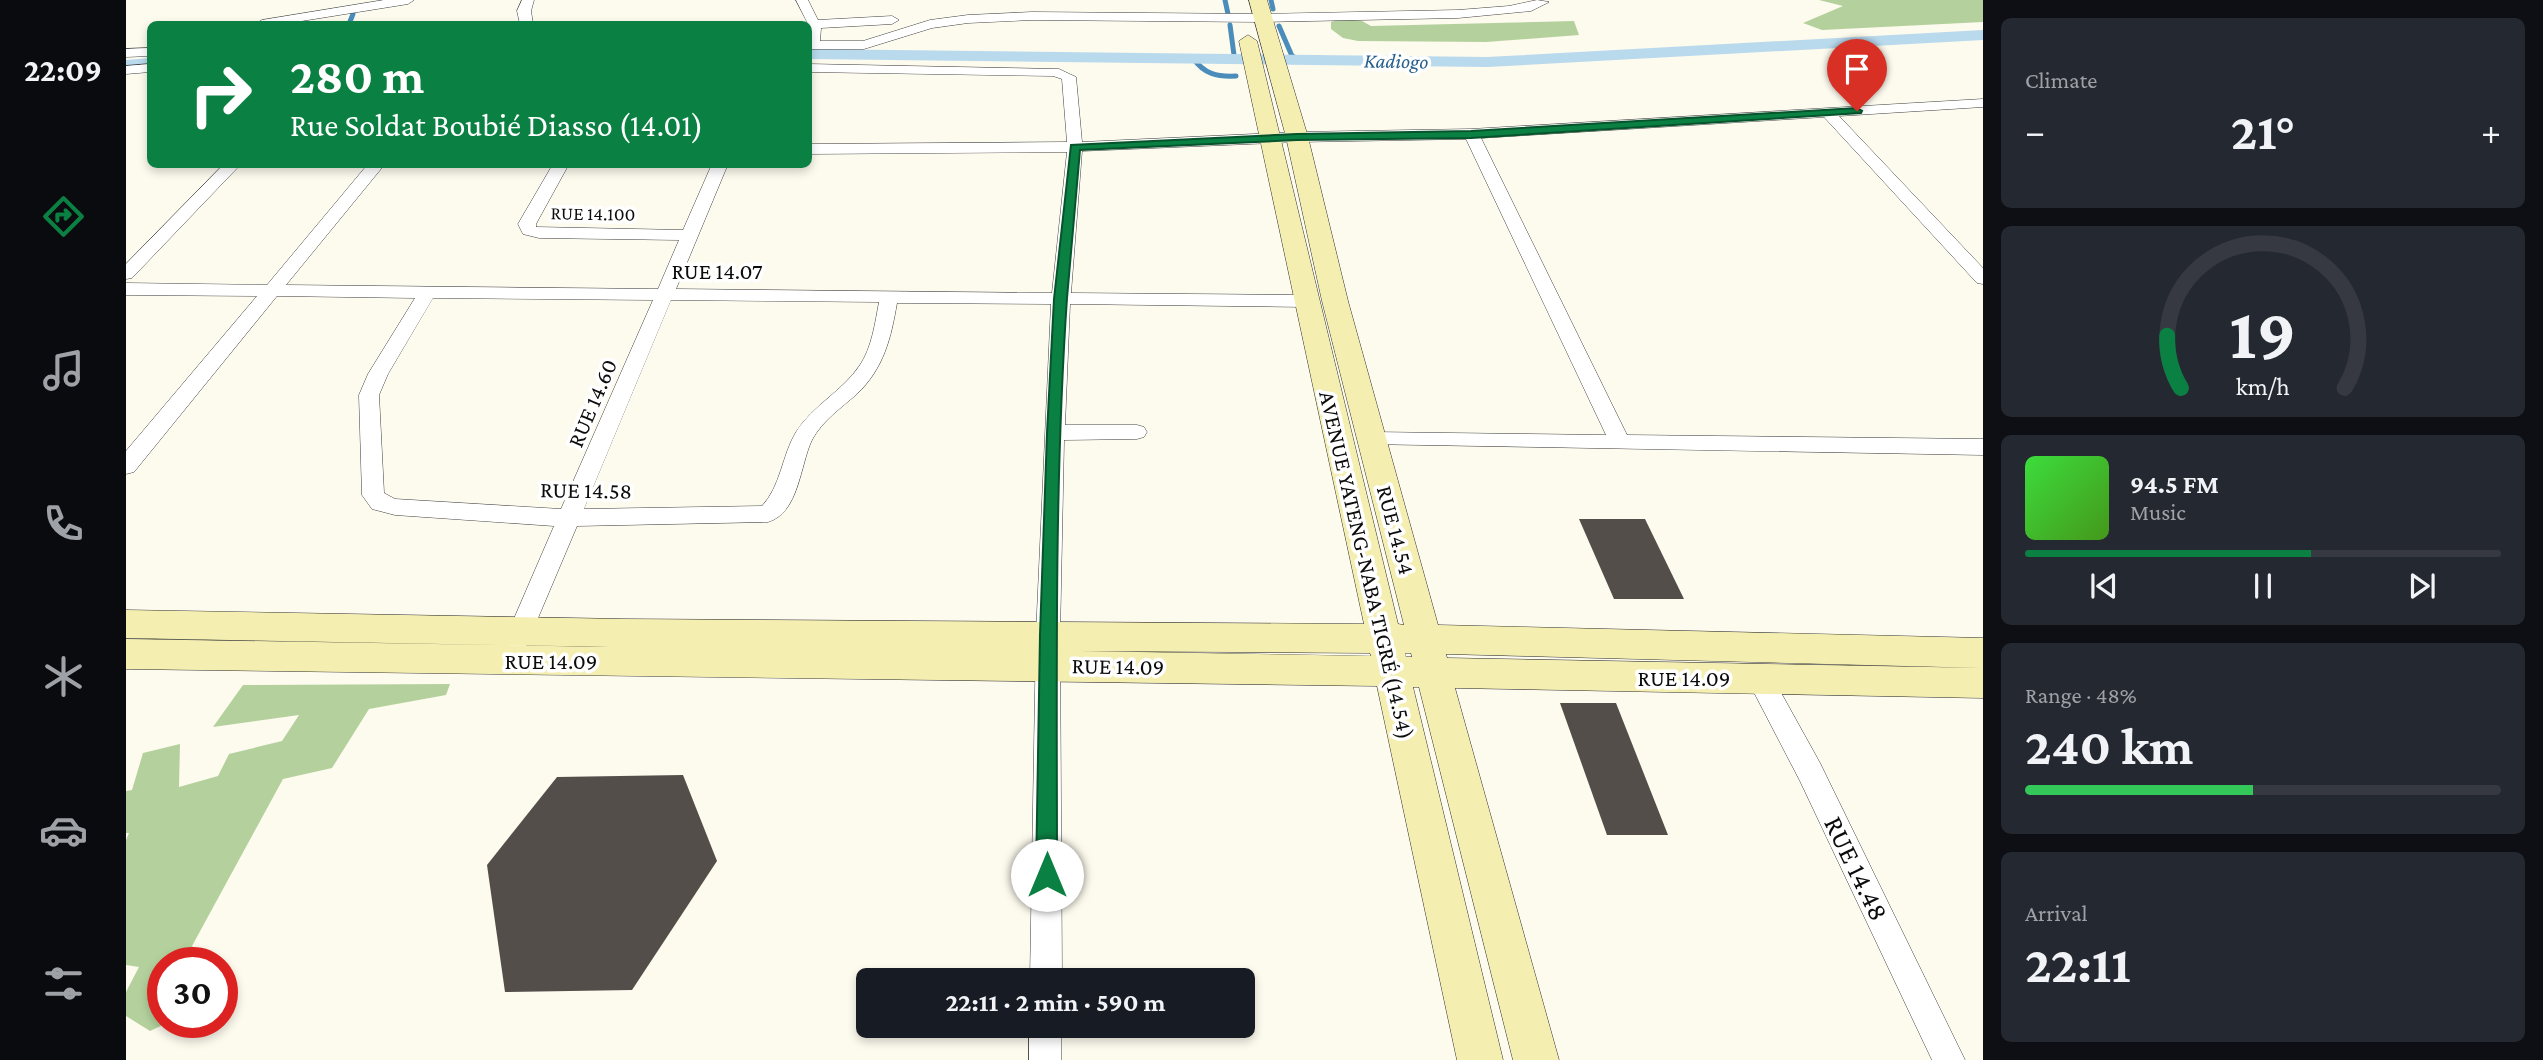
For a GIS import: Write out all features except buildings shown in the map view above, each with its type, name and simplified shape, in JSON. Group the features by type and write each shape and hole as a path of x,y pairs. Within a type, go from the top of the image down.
{"main road":[{"name":"RUE 14.54","path":"1240,9 1264,61"},
{"name":"RUE 14.54","path":"1260,9 1264,61 1284,138 1371,439 1536,1060"},
{"name":"AVENUE YATENG-NABA TIGRÉ (14.54)","path":"1284,138 1307,302 1480,1060"},
{"name":"RUE 14.09","path":"126,624 514,646"},
{"name":"RUE 14.09","path":"126,653 514,646 1048,650 1387,656 1983,653"},
{"name":"RUE 14.09","path":"1429,656 1760,679 1983,684"}],"street":[{"path":"280,21 408,0"},
{"path":"526,21 524,11 528,0"},
{"path":"802,0 814,24 812,46 864,45 895,26"},
{"path":"890,0 888,12 895,26"},
{"path":"814,24 895,26 968,19 1240,9 1496,11 1531,7 1543,0"},
{"path":"126,53 147,52"},
{"path":"126,70 147,68"},
{"path":"812,68 1063,74 1069,77 1075,147 1061,299 1054,433 1048,650 1046,968"},
{"path":"812,149 1075,147 1284,138 1471,134 1983,103"},
{"path":"1829,114 1983,279"},
{"path":"1471,134 1619,440"},
{"path":"126,274 229,168"},
{"path":"126,466 276,289 374,168"},
{"name":"RUE 14.100","path":"559,168 527,224 529,230 539,233 690,235"},
{"name":"RUE 14.60","path":"514,646 718,168"},
{"name":"RUE 14.07","path":"126,289 429,290 664,296 1307,302"},
{"name":"RUE 14.58","path":"429,290 378,374 369,395 373,495 380,503 395,507 569,518 768,514 777,506 797,448 806,432 866,371 872,361 877,351 889,298"},
{"path":"1054,433 1138,432"},
{"path":"1371,439 1619,440 1983,447"},
{"name":"RUE 14.48","path":"1760,679 1810,772 1950,1060"},
{"path":"1045,1038 1045,1060"}],"green space":[{"path":"1819,0 1983,0 1983,22 1822,30 1803,23 1843,6"},
{"path":"1341,19 1362,21 1371,26 1574,21 1579,35 1486,42 1358,41 1343,38 1331,29 1331,22"},
{"path":"450,684 446,695 369,709 332,768 283,779 193,947 147,947 147,1029 126,1016 126,992 139,967 126,965 126,840 129,833 126,833 126,791 132,790 143,753 180,744 179,787 218,776 229,754 282,741 299,715 213,727 243,685"}],"waterway":[{"path":"1225,0 1228,14"},
{"path":"1271,0 1273,9"},
{"path":"350,21 353,14"},
{"path":"1230,25 1234,55 1230,59"},
{"path":"1279,26 1292,56 1299,59"},
{"name":"Kadiogo","path":"812,54 1487,62 1983,35"},
{"path":"1193,58 1202,68 1212,73 1236,76"},
{"name":"Kadiogo","path":"126,65 147,63"}],"route":[{"path":"1047,875 1048,635 1054,433 1061,299 1075,147 1297,137 1471,134 1857,111"}]}
